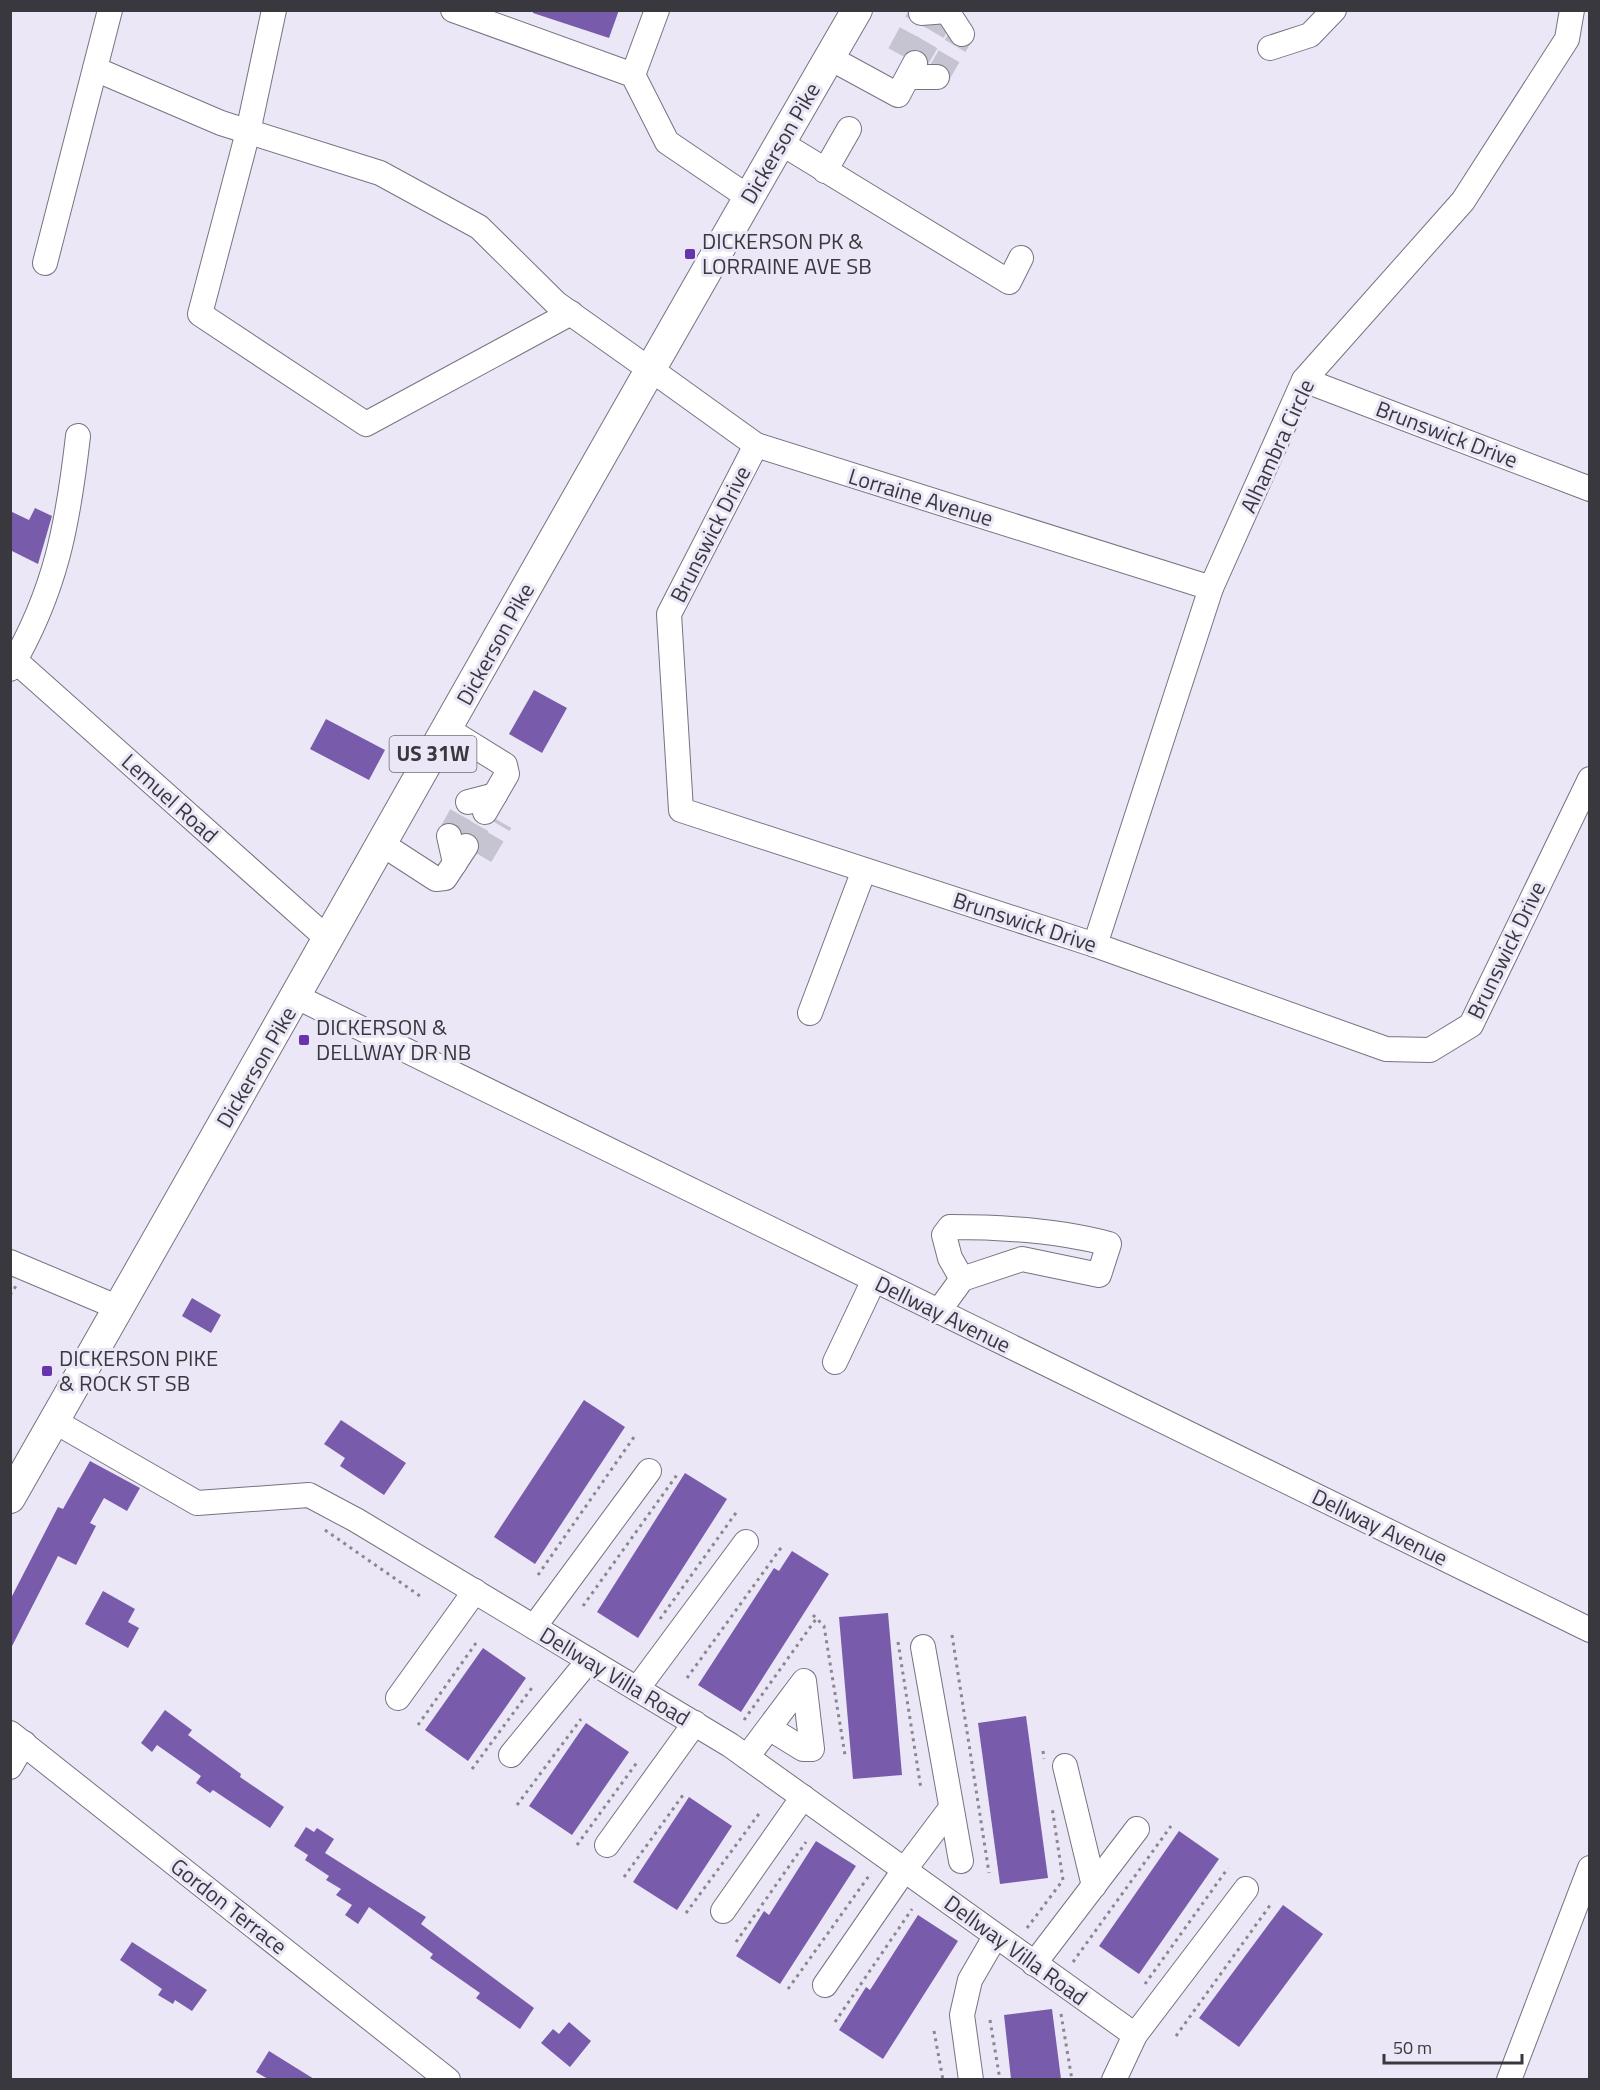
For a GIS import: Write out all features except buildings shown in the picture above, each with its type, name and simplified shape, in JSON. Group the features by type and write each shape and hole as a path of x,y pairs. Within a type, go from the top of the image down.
{"main road":[{"name":"Dickerson Pike","path":"10,1498 297,997 649,369 857,10"}],"street":[{"path":"45,263 110,10"},
{"path":"274,10 248,132 201,314 366,424 571,313"},
{"path":"453,10 633,75 667,142 748,198"},
{"path":"633,75 657,10"},
{"path":"1270,48 1310,35 1334,10"},
{"name":"Alhambra Circle","path":"1095,945 1211,588 1304,380 1463,201 1568,39 1572,10"},
{"path":"939,14 962,33"},
{"path":"830,58 898,95 907,65 937,77"},
{"name":"Lorraine Avenue","path":"95,69 221,123 380,173 479,227 556,303 756,445 1211,588"},
{"path":"825,171 849,129"},
{"path":"781,142 1009,282 1022,258"},
{"name":"Brunswick Drive","path":"1304,380 1590,489"},
{"path":"12,662 39,616 54,576 70,505 78,436"},
{"name":"Brunswick Drive","path":"756,445 669,614 681,810 1095,945 1386,1049 1430,1050 1471,1025 1590,779"},
{"name":"Lemuel Road","path":"12,662 329,940"},
{"path":"447,729 505,765 507,774 487,808"},
{"path":"382,844 436,879 446,878 463,850"},
{"path":"810,1013 864,870"},
{"name":"Dellway Avenue","path":"297,997 1590,1630"},
{"path":"938,1311 962,1279 1022,1259 1099,1275 1109,1244 1077,1236 950,1227 944,1235 950,1258 962,1279"},
{"path":"1022,1259 1030,1231"},
{"path":"10,1262 119,1308"},
{"path":"835,1362 874,1280"},
{"name":"Dellway Villa Road","path":"54,1422 197,1503 309,1495 475,1591 747,1757 905,1869 995,1937 1135,2035"},
{"path":"534,1627 649,1471"},
{"path":"637,1689 746,1542"},
{"path":"398,1698 475,1591"},
{"path":"922,1647 961,1861"},
{"path":"511,1755 589,1660"},
{"path":"607,1845 694,1723"},
{"path":"747,1757 769,1728"},
{"path":"10,1767 17,1738"},
{"name":"Gordon Terrace","path":"17,1738 448,2079"},
{"path":"1055,1764 1094,1886"},
{"path":"723,1911 803,1797"},
{"path":"825,1985 905,1869 951,1808"},
{"path":"1034,1964 1137,1829"},
{"path":"1509,2079 1590,1868"},
{"path":"1114,2079 1135,2035 1246,1889"},
{"path":"971,2079 962,2015 970,1980 995,1937"}],"path":[{"path":"538,1575 634,1437"},
{"path":"583,1606 679,1472"},
{"path":"659,1621 738,1510"},
{"path":"320,1526 420,1596"},
{"path":"687,1678 783,1545"},
{"path":"813,1615 824,1626 845,1755"},
{"path":"744,1720 816,1619"},
{"path":"952,1635 989,1873"},
{"path":"898,1642 921,1789"},
{"path":"418,1725 476,1643"},
{"path":"472,1769 534,1685"},
{"path":"518,1805 581,1719"},
{"path":"1043,1751 1055,1764"},
{"path":"577,1845 638,1761"},
{"path":"624,1877 682,1795"},
{"path":"1027,1928 1063,1880 1050,1798"},
{"path":"686,1913 761,1811"},
{"path":"1073,1962 1171,1826"},
{"path":"736,1942 806,1842"},
{"path":"1138,1993 1228,1868"},
{"path":"788,1989 871,1874"},
{"path":"1176,2036 1271,1904"},
{"path":"835,2022 912,1909"},
{"path":"1061,2014 1072,2079"},
{"path":"990,2020 1000,2079"},
{"path":"934,2031 942,2079"}],"tunnel":[{"path":"899,54 921,13"},
{"path":"915,63 939,22"},
{"path":"937,77 962,34"},
{"path":"449,836 468,802"},
{"path":"466,846 485,812"},
{"path":"481,856 501,822"}],"place":[{"name":"DICKERSON PK & LORRAINE AVE SB","path":"690,254"},
{"name":"DICKERSON & DELLWAY DR NB","path":"304,1040"},
{"name":"DICKERSON PIKE & ROCK ST SB","path":"47,1371"}]}
